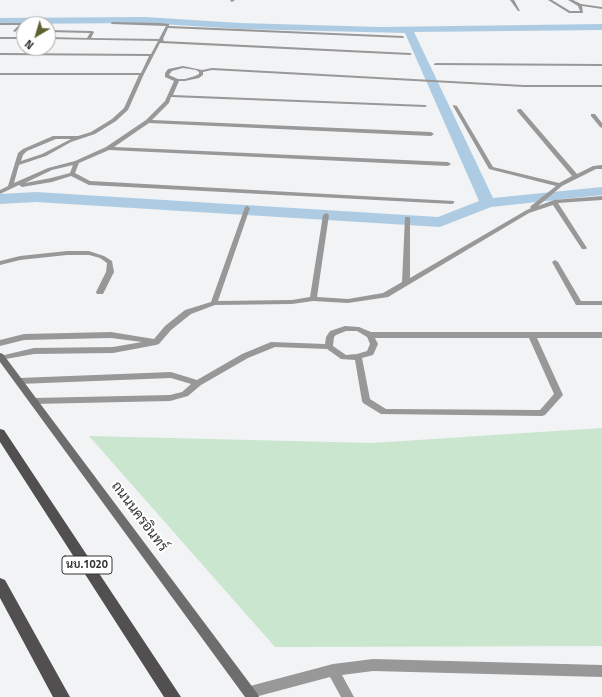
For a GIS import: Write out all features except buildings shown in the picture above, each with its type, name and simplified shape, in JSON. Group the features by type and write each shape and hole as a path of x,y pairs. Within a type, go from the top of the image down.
{"main road":[{"name":"ถนนนครอินทร์","path":"1,357 251,694"},
{"name":"นบ.1020","path":"0,432 173,697"},
{"path":"0,584 62,697"}],"street":[{"path":"512,0 519,10"},
{"path":"550,0 569,12 582,12 580,5"},
{"path":"570,0 580,5 602,8"},
{"path":"112,23 160,24 168,26 403,37"},
{"path":"0,24 22,24 9,38"},
{"path":"18,164 44,155 81,136 107,126 122,113 126,109 142,74 168,26"},
{"path":"56,31 92,32 89,38"},
{"path":"0,38 16,38"},
{"path":"56,38 160,41 410,54"},
{"path":"0,54 152,55"},
{"path":"436,64 602,65"},
{"path":"201,71 201,74 197,77 177,80 167,76 167,73 170,70 191,68 201,71 212,70 413,79 524,86 602,86"},
{"path":"0,74 142,74"},
{"path":"0,192 50,169 77,162 108,148 148,121 167,102 177,80"},
{"path":"170,96 425,106"},
{"path":"455,106 491,168 560,185"},
{"path":"520,110 576,177"},
{"path":"593,115 602,126"},
{"path":"148,121 431,134"},
{"path":"10,188 20,154 38,143 54,137 81,136"},
{"path":"108,148 448,164"},
{"path":"72,174 77,162"},
{"path":"528,212 560,185 595,167 602,167"},
{"path":"10,188 52,180 72,174 89,183 452,202"},
{"path":"1,357 34,351 113,350 156,342 168,328 188,312 214,303 292,302 313,299 348,301 385,295 528,212 554,202 602,198"},
{"path":"554,202 584,248"},
{"path":"214,303 247,208"},
{"path":"313,299 326,215"},
{"path":"406,282 407,218"},
{"path":"0,263 20,258 67,253 89,253 102,257 110,262 110,272 100,292"},
{"path":"555,262 579,303 602,302"},
{"path":"34,401 170,398 185,394 198,383 245,356 274,344 329,347 337,354 344,357 358,357 370,353 373,348 374,340 370,335 359,329 345,328 333,333 330,337 329,347"},
{"path":"0,343 24,337 112,335 156,342"},
{"path":"370,335 602,335"},
{"path":"358,357 366,401 384,412 542,413 559,395 532,335"},
{"path":"19,381 171,375 198,383"},
{"path":"251,694 332,670 373,665 602,671"},
{"path":"332,670 348,697"}],"green space":[{"path":"602,428 602,646 275,647 89,436 372,443"}],"waterway":[{"path":"0,21 145,20 240,26 408,30"},
{"path":"408,30 602,27"},
{"path":"408,30 488,203"},
{"path":"488,203 602,191"},
{"path":"0,199 36,197 440,222 488,203"}]}
